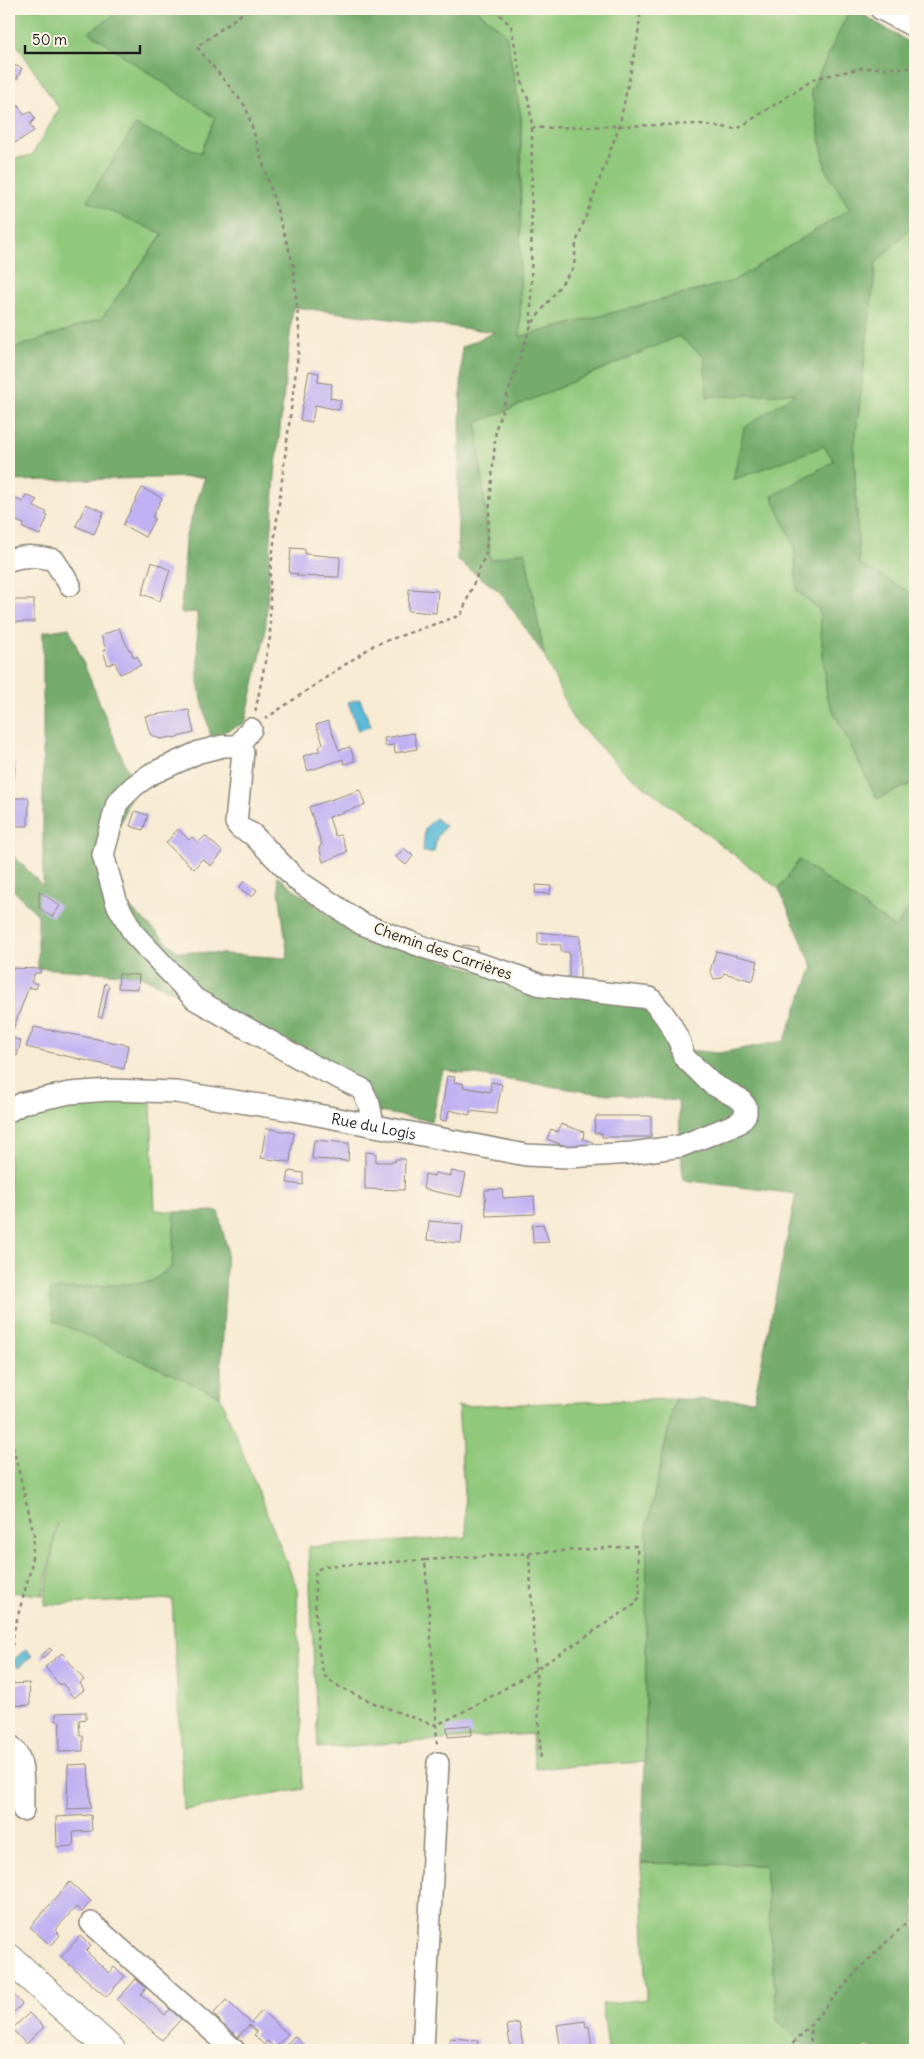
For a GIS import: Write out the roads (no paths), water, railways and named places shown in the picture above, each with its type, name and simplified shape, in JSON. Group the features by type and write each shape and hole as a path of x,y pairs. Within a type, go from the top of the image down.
{"main road":[{"path":"9,1958 111,2050"}],"street":[{"path":"881,9 915,28"},
{"path":"9,560 18,557 37,556 54,560 70,585"},
{"path":"251,729 238,746 224,746 199,752 151,774 134,786 118,803 103,855 117,904 134,934 194,999 310,1064 362,1089 369,1104 373,1125"},
{"name":"Chemin des Carrières","path":"238,746 243,752 236,823 240,828 252,834 298,881 362,924 426,948 509,973 543,986 650,998 671,1025 680,1043 684,1057 712,1084 740,1099 746,1107 746,1114 739,1124"},
{"name":"Rue du Logis","path":"9,1111 23,1103 70,1093 109,1090 176,1092 373,1125 526,1155 569,1157 664,1150 681,1146 739,1124"},
{"path":"9,1745 15,1749 20,1761 23,1810"},
{"path":"423,2050 438,1763"},
{"path":"91,1923 234,2050"}],"water":[{"path":"360,699 371,726 358,731 348,702"},
{"path":"435,818 445,826 437,837 434,852 423,852 425,828"},
{"path":"26,1649 32,1656 18,1668 12,1661"}]}
